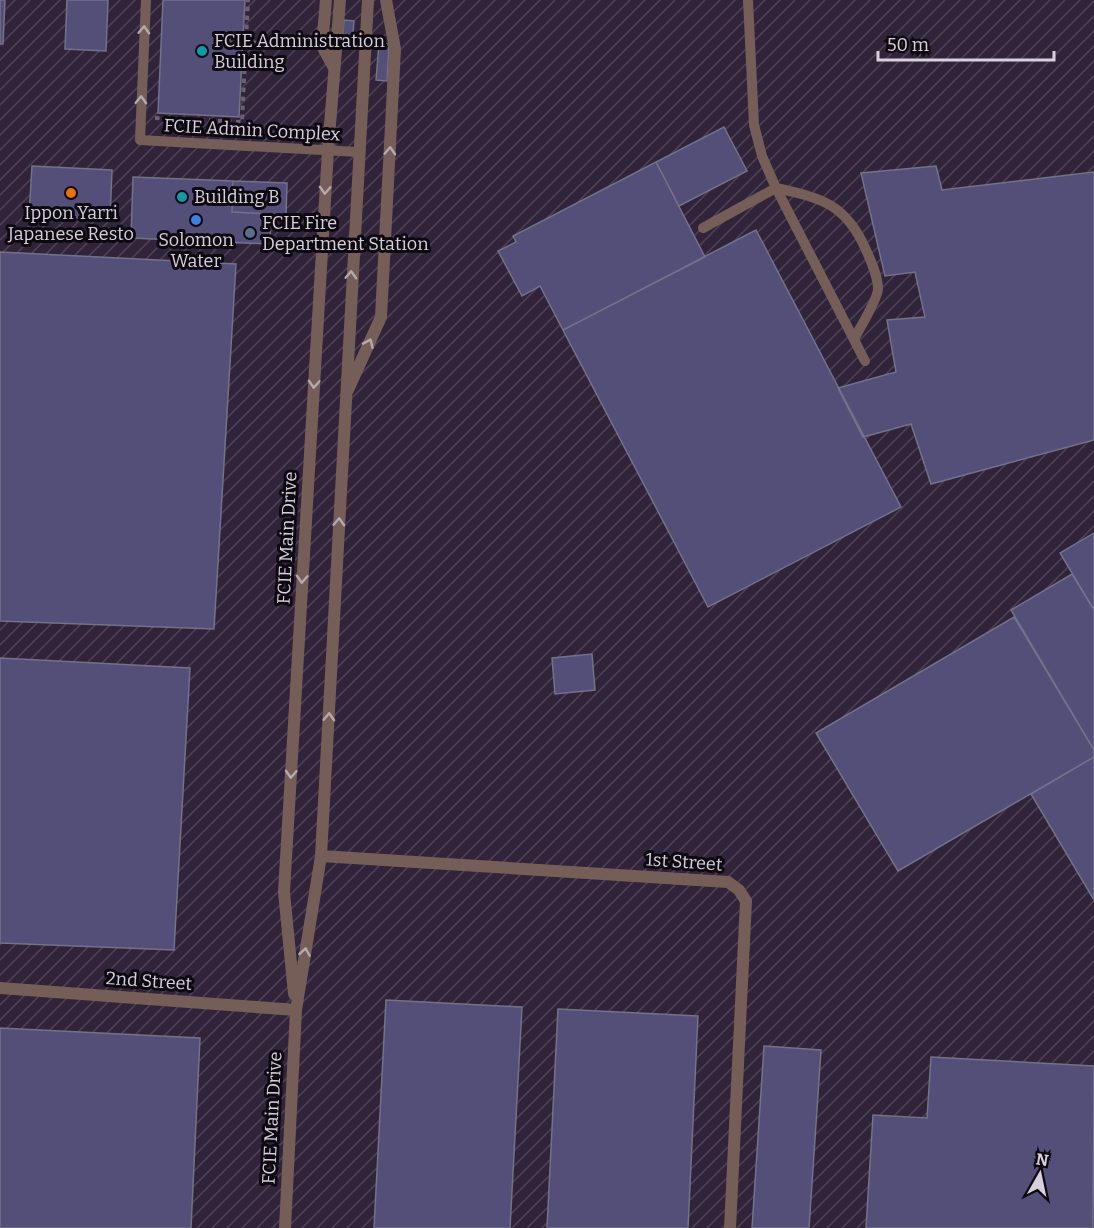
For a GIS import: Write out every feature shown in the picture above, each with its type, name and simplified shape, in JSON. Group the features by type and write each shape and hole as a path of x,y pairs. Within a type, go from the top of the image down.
{"street":[{"path":"326,0 322,46 335,69"},
{"name":"FCIE Main Drive","path":"296,1010 284,892 328,150 340,0"},
{"name":"FCIE Main Drive","path":"285,1228 296,1010 321,856 368,0"},
{"name":"FCIE Main Drive","path":"345,396 381,317 395,49 386,0"},
{"name":"1st Street","path":"321,856 728,882 739,890 746,901 730,1228"},
{"name":"2nd Street","path":"0,988 296,1010"}],"lane":[{"name":"FCIE Admin Complex","path":"146,0 140,140 358,152"},
{"path":"748,0 754,125 762,156 776,188 865,360"},
{"path":"703,228 776,188 813,196 840,211 857,230 872,264 878,291 854,339"}],"path":[{"path":"155,106 155,118 242,122 246,61 244,42 248,0"},
{"path":"244,42 267,43"},
{"path":"246,61 266,62"}],"shaded area":[{"path":"0,0 1094,0 1094,1228 0,1228"}],"building":[{"path":"0,0 5,0 3,44 0,44"},
{"path":"67,0 108,0 106,51 65,49"},
{"name":"FCIE Administration Building","path":"163,0 245,0 239,117 158,113"},
{"path":"344,20 354,21 352,46 342,45"},
{"path":"379,44 389,44 387,81 376,80"},
{"path":"724,127 747,171 679,206 656,162"},
{"path":"656,162 705,257 563,330 540,286 522,296 498,251 516,242 513,236"},
{"name":"Ippon Yarri Japanese Resto","path":"32,166 112,170 110,219 29,216"},
{"path":"936,166 942,190 1094,172 1094,440 931,484 911,424 863,437 838,388 896,372 887,320 925,317 915,272 885,276 861,173"},
{"name":"Building B","path":"133,177 233,181 232,212 271,214 270,244 131,238"},
{"path":"233,181 287,183 286,215 232,212"},
{"path":"756,230 901,507 708,607 563,330"},
{"path":"0,252 236,264 214,629 0,621"},
{"path":"1094,533 1094,610 1060,553"},
{"path":"1072,574 1094,610 1094,750 1011,610"},
{"path":"1014,617 1094,750 1094,757 898,871 816,733"},
{"path":"592,654 595,690 555,694 552,658"},
{"path":"0,658 190,668 174,950 0,943"},
{"path":"1094,757 1094,900 1031,794"},
{"path":"386,1000 522,1007 510,1228 374,1228"},
{"path":"558,1009 698,1016 688,1228 547,1228"},
{"path":"0,1028 200,1038 191,1228 0,1228"},
{"path":"764,1046 821,1050 809,1228 752,1228"},
{"path":"931,1057 1094,1066 1093,1228 866,1228 873,1115 927,1118"}],"place":[{"name":"FCIE Administration Building","path":"202,51"},
{"name":"Ippon Yarri Japanese Resto","path":"71,193"},
{"name":"Building B","path":"182,197"},
{"name":"Solomon Water","path":"196,220"},
{"name":"FCIE Fire Department Station","path":"250,233"}]}
